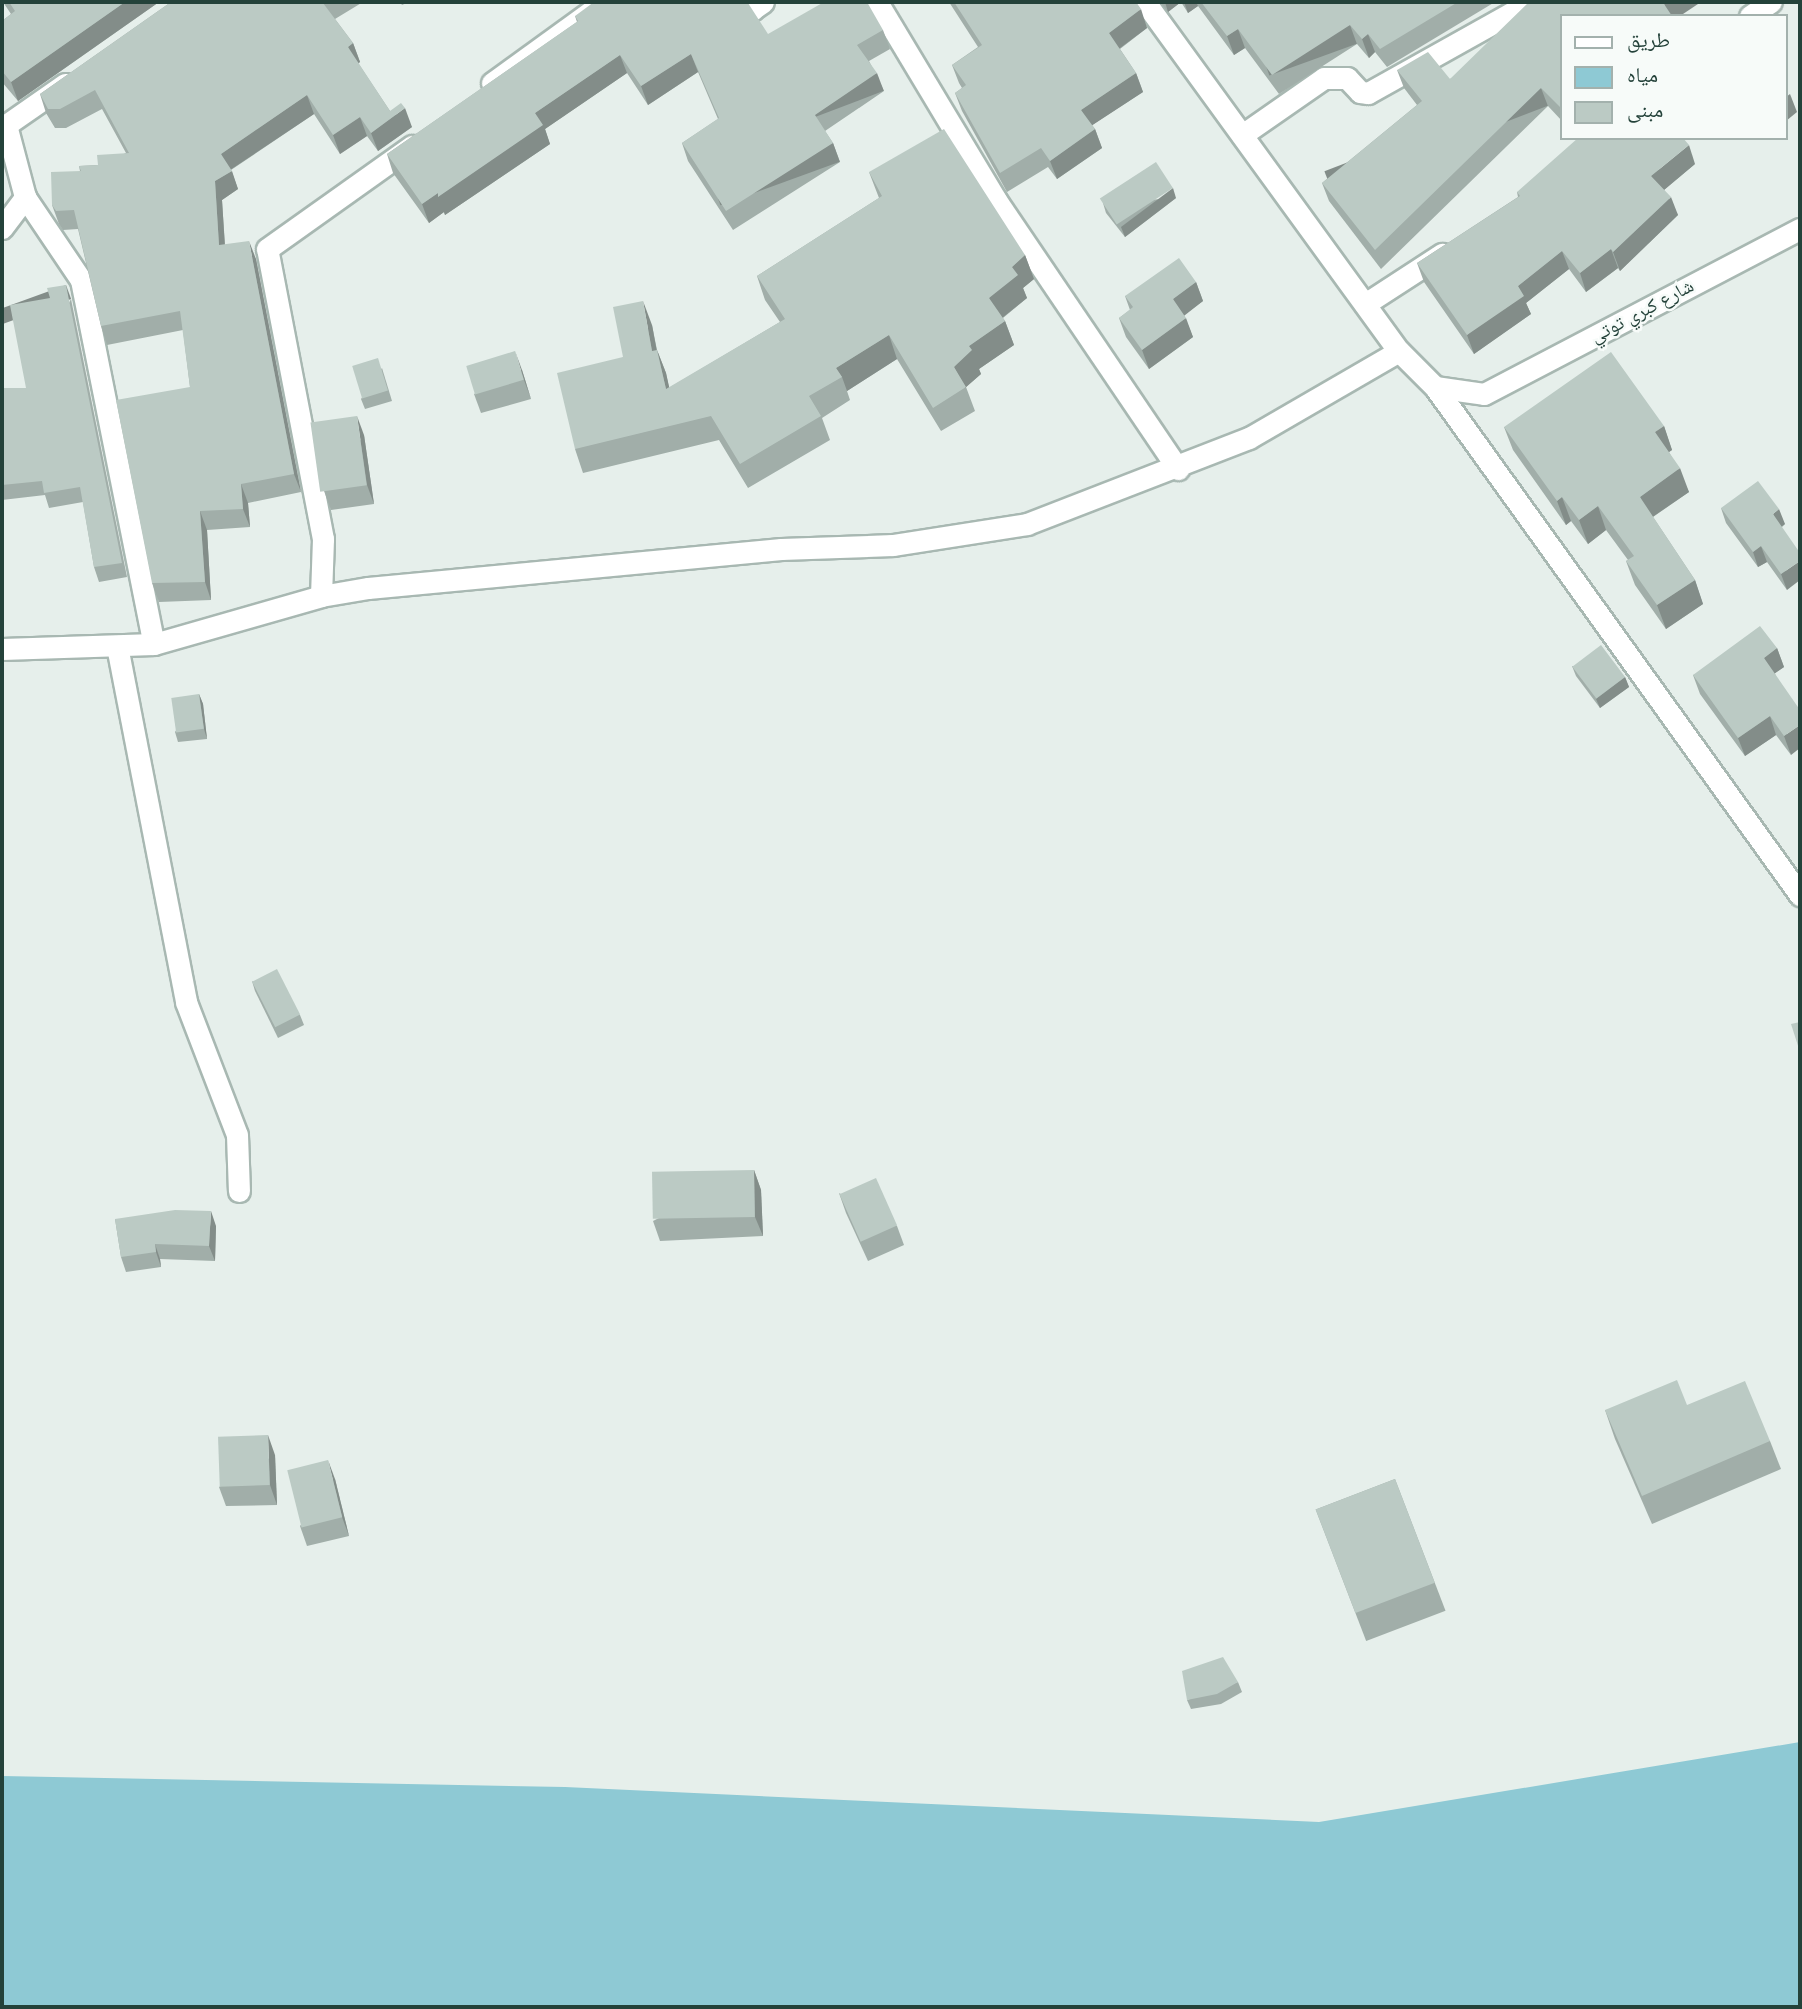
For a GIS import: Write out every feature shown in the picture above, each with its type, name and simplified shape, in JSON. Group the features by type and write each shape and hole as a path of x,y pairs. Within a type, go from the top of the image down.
{"street":[{"path":"476,95 604,2"},
{"path":"748,2 753,9 763,2"},
{"path":"877,2 996,200 1178,469"},
{"path":"1145,2 1399,351 1435,387 1800,895"},
{"path":"1242,135 1324,78 1347,78 1360,92 1368,93 1531,2"},
{"path":"1754,14 1770,2"},
{"path":"83,71 4,126 25,197 81,280 154,644"},
{"path":"321,596 323,539 267,249 427,134"},
{"path":"2,228 25,197"},
{"name":"شارع كبري توتي","path":"1435,387 1484,394 1800,229"},
{"path":"1365,304 1456,245"},
{"path":"2,649 154,644 321,596 668,558 936,541 1027,524 1178,469 1249,438 1399,351"},
{"path":"117,646 186,1002 237,1135 239,1191"}],"water":[{"path":"1800,1742 1800,2007 2,2007 2,1776 565,1787 1319,1822"}],"building":[{"path":"9,2 125,2 11,82 2,71 2,21 15,11"},
{"path":"171,2 326,2 323,3 353,43 348,47 390,111 401,103 405,108 371,133 360,117 333,135 307,95 221,154 232,171 215,181 219,245 249,241 294,474 241,484 243,509 200,511 205,582 152,583 116,400 190,387 180,311 101,326 74,210 56,211 52,205 51,172 81,171 79,166 98,165 97,155 129,153 95,90 60,109 48,109 40,94"},
{"path":"594,2 744,2 748,3 768,34 824,2 867,2 883,30 857,45 877,73 815,115 833,143 726,211 682,143 719,118 691,54 641,86 620,55 535,113 543,125 438,197 438,193 422,204 387,154 578,21 575,16"},
{"path":"954,2 1136,2 1141,9 1109,33 1136,73 1081,110 1095,129 1050,161 1041,148 1000,173 955,93 966,85 952,65 982,45"},
{"path":"1201,2 1458,2 1380,49 1368,34 1362,39 1350,25 1272,75 1238,29 1227,36"},
{"path":"1529,2 1666,2 1664,4 1671,14 1560,14 1560,107 1541,88 1375,250 1322,183 1422,101 1397,70 1428,52 1450,79"},
{"path":"944,129 1025,255 1012,267 1018,275 989,298 1005,321 969,346 972,350 954,367 966,387 933,408 889,335 836,368 842,377 809,396 821,416 740,464 711,416 575,449 557,373 623,357 613,307 643,301 652,351 657,350 666,389 785,319 757,276 882,196 869,172"},
{"path":"1576,140 1685,140 1689,145 1651,176 1671,197 1613,252 1611,249 1580,273 1562,251 1518,286 1524,296 1467,335 1417,263 1520,196 1517,192"},
{"path":"1156,162 1173,188 1117,224 1100,198"},
{"path":"1179,258 1196,282 1173,299 1186,318 1142,350 1119,318 1133,307 1125,296"},
{"path":"66,285 122,563 94,567 80,487 44,493 42,481 2,485 2,388 26,388 10,305 50,298 47,288"},
{"path":"515,351 524,380 475,395 466,366"},
{"path":"1611,352 1664,426 1655,432 1680,468 1640,497 1695,580 1657,605 1626,561 1634,556 1598,506 1579,520 1562,497 1557,501 1504,427"},
{"path":"378,358 388,391 362,398 352,366"},
{"path":"357,416 367,485 320,492 310,423"},
{"path":"1758,481 1779,509 1773,514 1800,553 1800,561 1781,574 1761,546 1753,552 1721,508"},
{"path":"1760,626 1777,648 1764,658 1800,710 1800,725 1784,736 1770,716 1738,738 1693,675"},
{"path":"1601,645 1625,677 1596,699 1572,667"},
{"path":"199,694 204,729 176,733 171,698"},
{"path":"277,969 300,1014 275,1027 252,982"},
{"path":"1800,1022 1800,1052 1791,1024"},
{"path":"754,1170 755,1217 653,1219 652,1172"},
{"path":"876,1178 897,1226 861,1242 839,1194"},
{"path":"175,1210 211,1211 209,1246 155,1244 156,1252 121,1257 115,1219"},
{"path":"1677,1380 1687,1405 1745,1381 1770,1441 1642,1496 1605,1410"},
{"path":"268,1435 270,1485 220,1487 218,1437"},
{"path":"328,1460 342,1517 302,1527 287,1470"},
{"path":"1395,1479 1435,1583 1355,1613 1316,1509"},
{"path":"1223,1657 1238,1682 1217,1694 1187,1700 1182,1671"}]}
